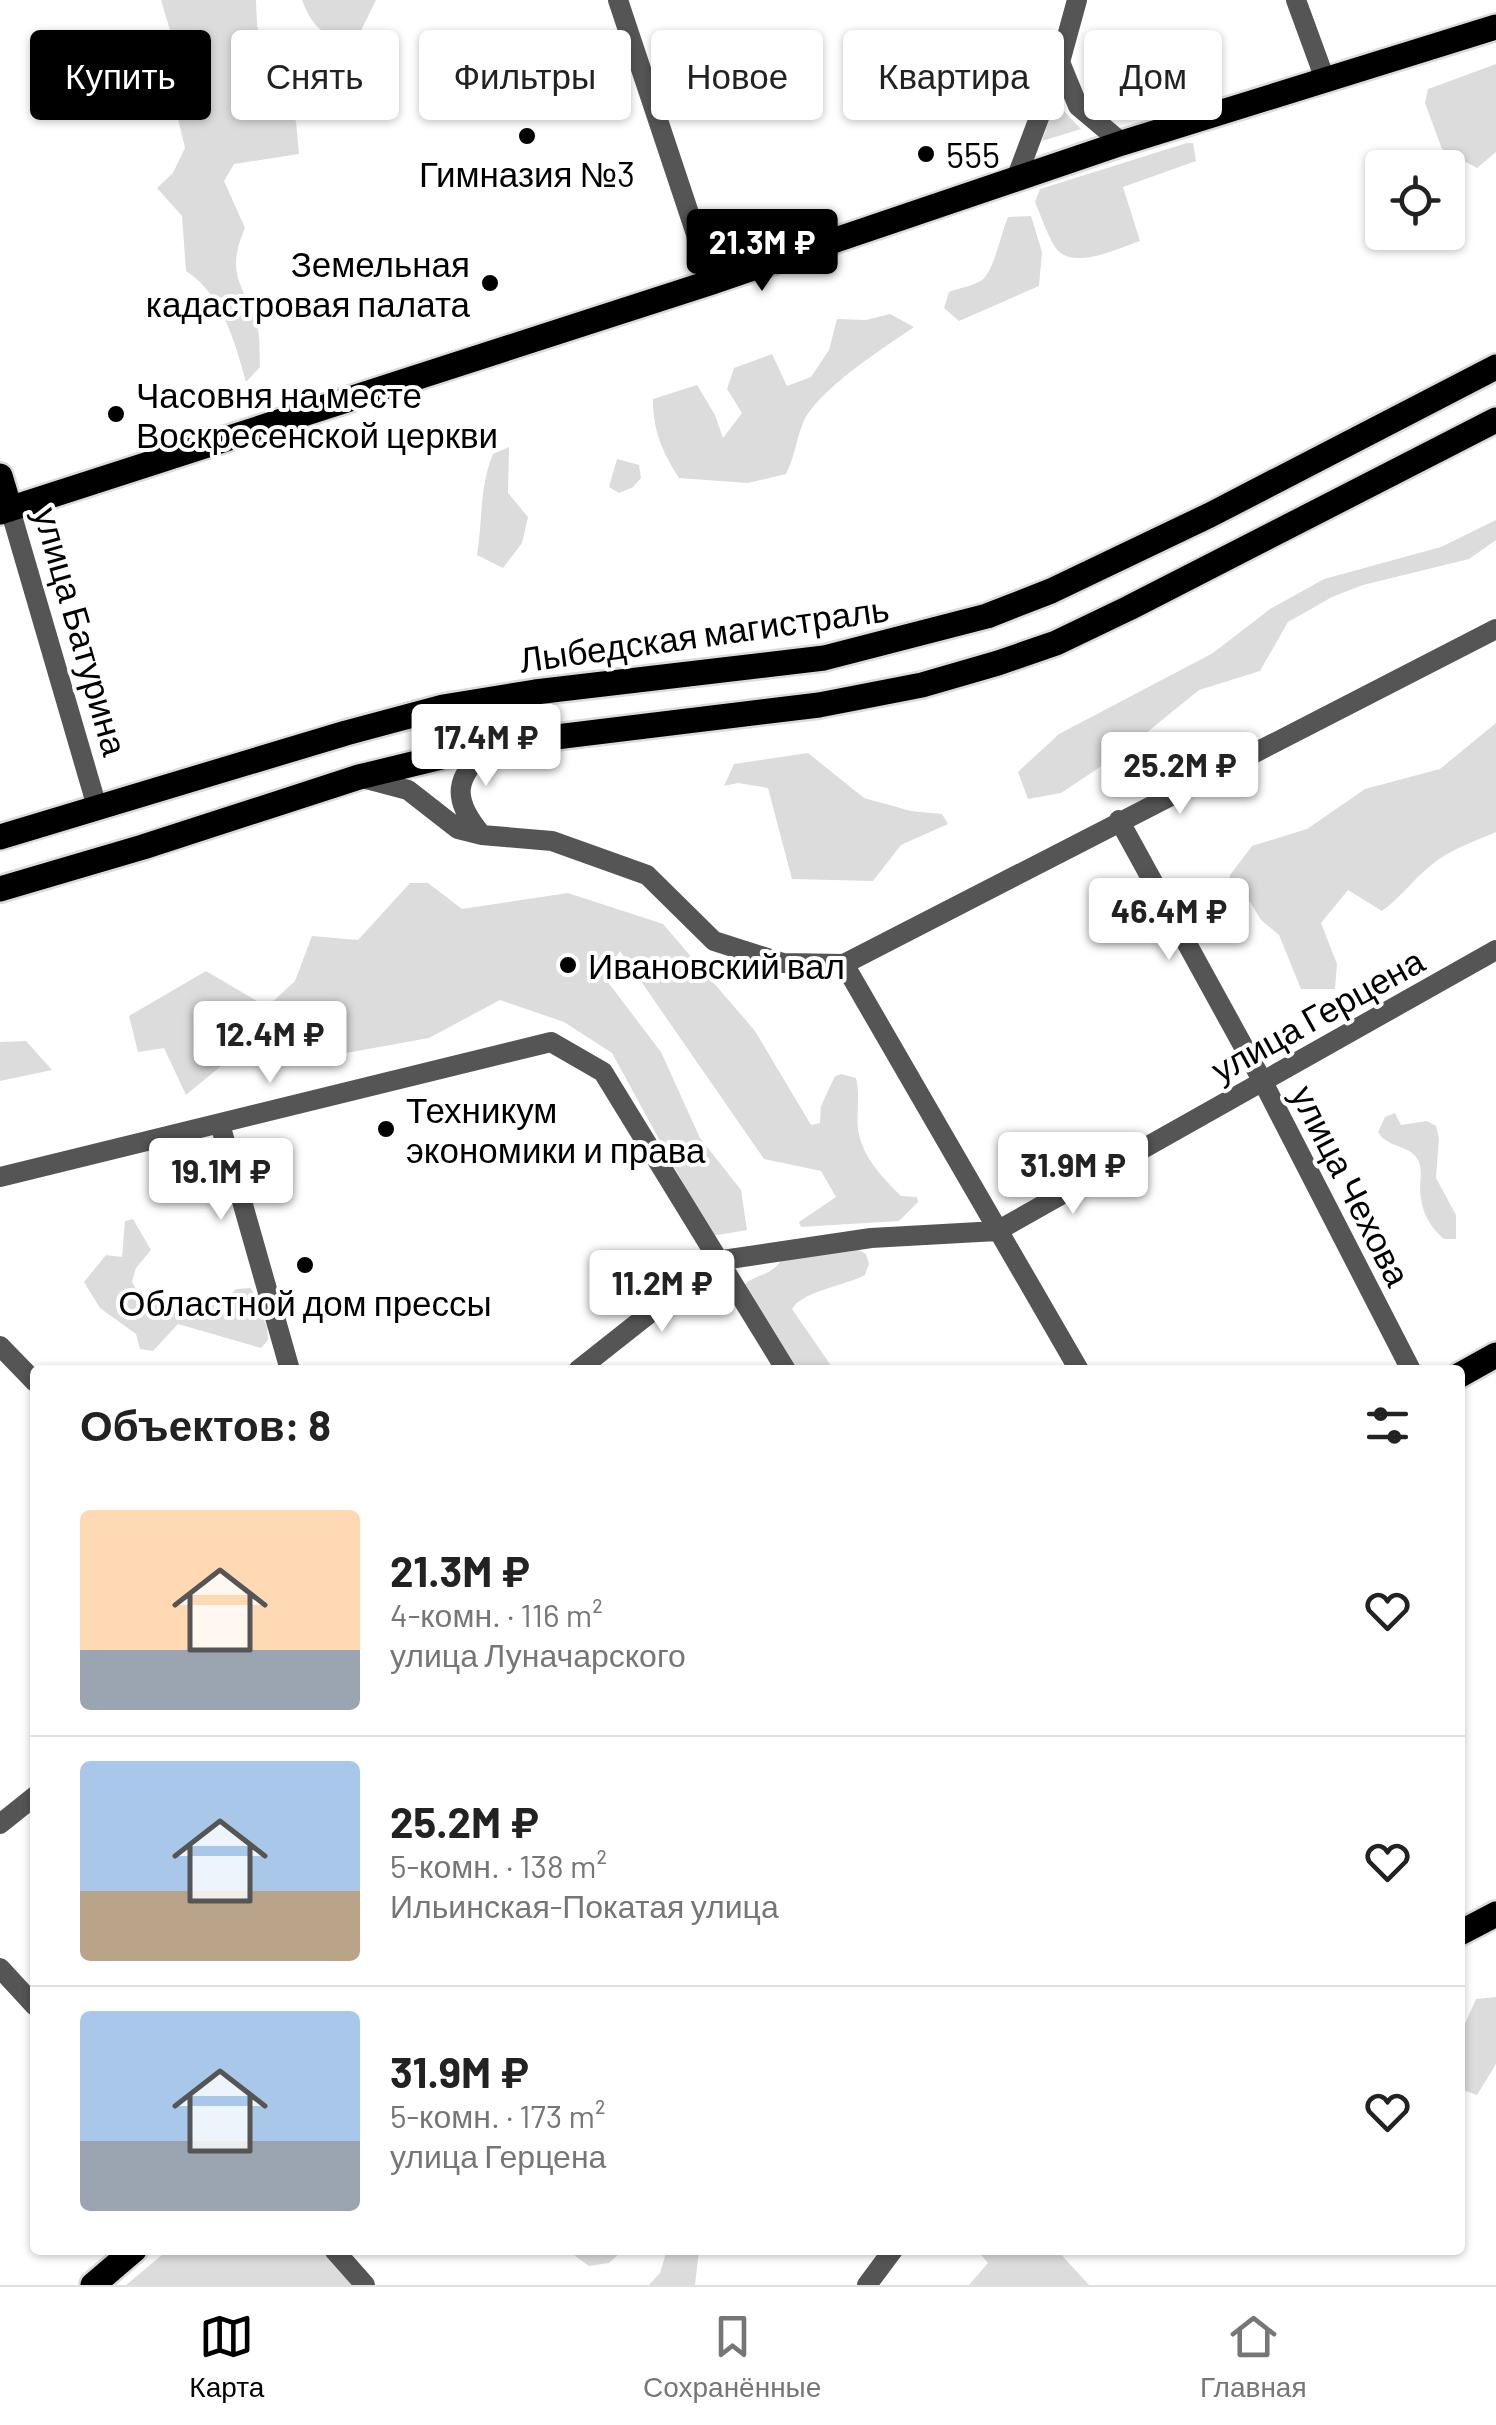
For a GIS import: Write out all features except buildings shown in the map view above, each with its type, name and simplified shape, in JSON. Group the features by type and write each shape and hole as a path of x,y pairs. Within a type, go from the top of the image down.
{"main road":[{"path":"5,511 712,282 1122,144 1496,27"},
{"name":"Лыбедская магистраль","path":"0,837 443,707 535,692 824,658 987,616 1051,591 1210,516 1496,368"},
{"path":"0,889 359,777 491,745 819,705 922,685 998,663 1056,642 1129,608 1496,420"},
{"name":"улица Батурина","path":"0,476 5,511"},
{"path":"1465,1372 1496,1354"},
{"path":"1465,1930 1496,1914"},
{"path":"93,2285 128,2255"}],"street":[{"path":"618,0 712,282"},
{"path":"1064,47 1077,0"},
{"path":"1296,0 1326,82"},
{"path":"1064,72 1078,106 1122,144"},
{"path":"1016,179 1038,120"},
{"name":"улица Батурина","path":"5,511 97,807"},
{"path":"359,777 408,790 458,829 552,841 647,875 714,941 783,964 844,964 1496,628"},
{"path":"482,835 464,813 459,794 471,763 491,745"},
{"name":"улица Чехова","path":"1119,820 1263,1082 1408,1365"},
{"name":"улица Герцена","path":"716,1261 872,1238 997,1231 1496,950"},
{"path":"844,964 1076,1365"},
{"path":"0,1177 551,1042 603,1072 783,1365"},
{"path":"220,1124 289,1365"},
{"path":"584,1365 716,1261"},
{"path":"0,1346 30,1377"},
{"path":"0,1824 30,1800"},
{"path":"0,1968 30,2001"},
{"path":"338,2255 365,2285"},
{"path":"867,2285 889,2255"}],"shaded area":[{"path":"161,0 256,0 259,30 231,30 231,120 296,121 299,154 234,164 224,181 245,228 236,269 259,336 260,367 246,382 218,306 186,271 182,216 157,188 173,173 185,148 178,120 211,120 211,30 170,30"},
{"path":"302,0 376,0 361,30 321,30"},
{"path":"1496,64 1496,152 1477,168 1465,161 1465,150 1442,149 1425,103 1428,89"},
{"path":"1064,111 1081,129 1042,141 1049,120 1064,120"},
{"path":"1193,143 1196,161 1123,187 1140,241 1084,258 1072,258 1055,247 1035,202 1040,189"},
{"path":"1031,216 1042,252 1039,286 959,321 944,308 949,292 974,284 986,275 1008,217"},
{"path":"890,314 914,327 822,397 803,423 786,474 748,483 679,478 660,440 653,399 697,385 723,438 742,413 727,389 734,368 772,354 787,386 811,377 829,350 837,319 866,320"},
{"path":"509,447 508,493 528,517 522,543 503,568 477,555 489,467 493,454"},
{"path":"617,459 639,465 641,478 619,493 609,487"},
{"path":"1496,520 1496,540 1469,559 1363,585 1332,597 1288,622 1260,671 1199,690 1124,751 1061,793 1028,799 1018,772 1059,734 1213,653 1270,609 1324,579 1441,547"},
{"path":"1496,723 1496,832 1437,860 1382,911 1348,890 1321,923 1337,964 1335,989 1301,989 1279,935 1261,920 1250,902 1229,892 1230,875 1252,846 1307,829 1365,789 1440,769"},
{"path":"808,753 864,798 911,811 942,814 948,824 901,845 873,881 792,879 768,788 738,783 724,786 734,764"},
{"path":"410,883 428,883 462,909 568,893 663,924 755,1031 811,1125 820,1123 821,1106 835,1076 856,1078 858,1128 870,1161 901,1196 917,1197 918,1202 899,1221 801,1227 799,1222 836,1197 821,1171 764,1159 620,951 604,977 661,1052 700,1138 741,1190 747,1230 712,1236 612,1053 564,1022 500,1000 429,1038 313,1059 227,1061 186,1095 164,1048 138,1052 129,1016 206,971 267,1007 295,981 312,936 358,940"},
{"path":"26,1041 52,1070 0,1081 0,1042"},
{"path":"1395,1113 1401,1125 1427,1121 1436,1126 1436,1178 1456,1215 1456,1239 1444,1239 1427,1218 1417,1158 1386,1141 1378,1132 1385,1117"},
{"path":"133,1219 151,1250 136,1268 132,1282 137,1291 161,1302 180,1296 195,1303 221,1305 236,1289 251,1288 267,1327 268,1340 261,1348 178,1324 153,1351 140,1349 136,1334 100,1308 84,1282 106,1255 122,1257 125,1221"},
{"path":"852,1246 866,1254 869,1264 865,1275 814,1293 792,1309 831,1365 791,1365 742,1287 781,1261"},
{"path":"1496,1997 1496,2064 1477,2095 1465,2091 1465,2024 1476,1999"},
{"path":"162,2255 325,2255 352,2285 126,2285"},
{"path":"618,2255 609,2263 589,2266 575,2256"},
{"path":"665,2255 698,2255 695,2285 649,2285 660,2273"},
{"path":"981,2255 1062,2255 1089,2285 969,2285 988,2263"}],"place":[{"name":"Гимназия №3","path":"527,136"},
{"name":"555","path":"926,154"},
{"name":"Земельная кадастровая палата","path":"490,283"},
{"name":"Часовня на месте Воскресенской церкви","path":"116,414"},
{"name":"Ивановский вал","path":"568,965"},
{"name":"Техникум экономики и права","path":"386,1129"},
{"name":"Областной дом прессы","path":"305,1265"}]}
